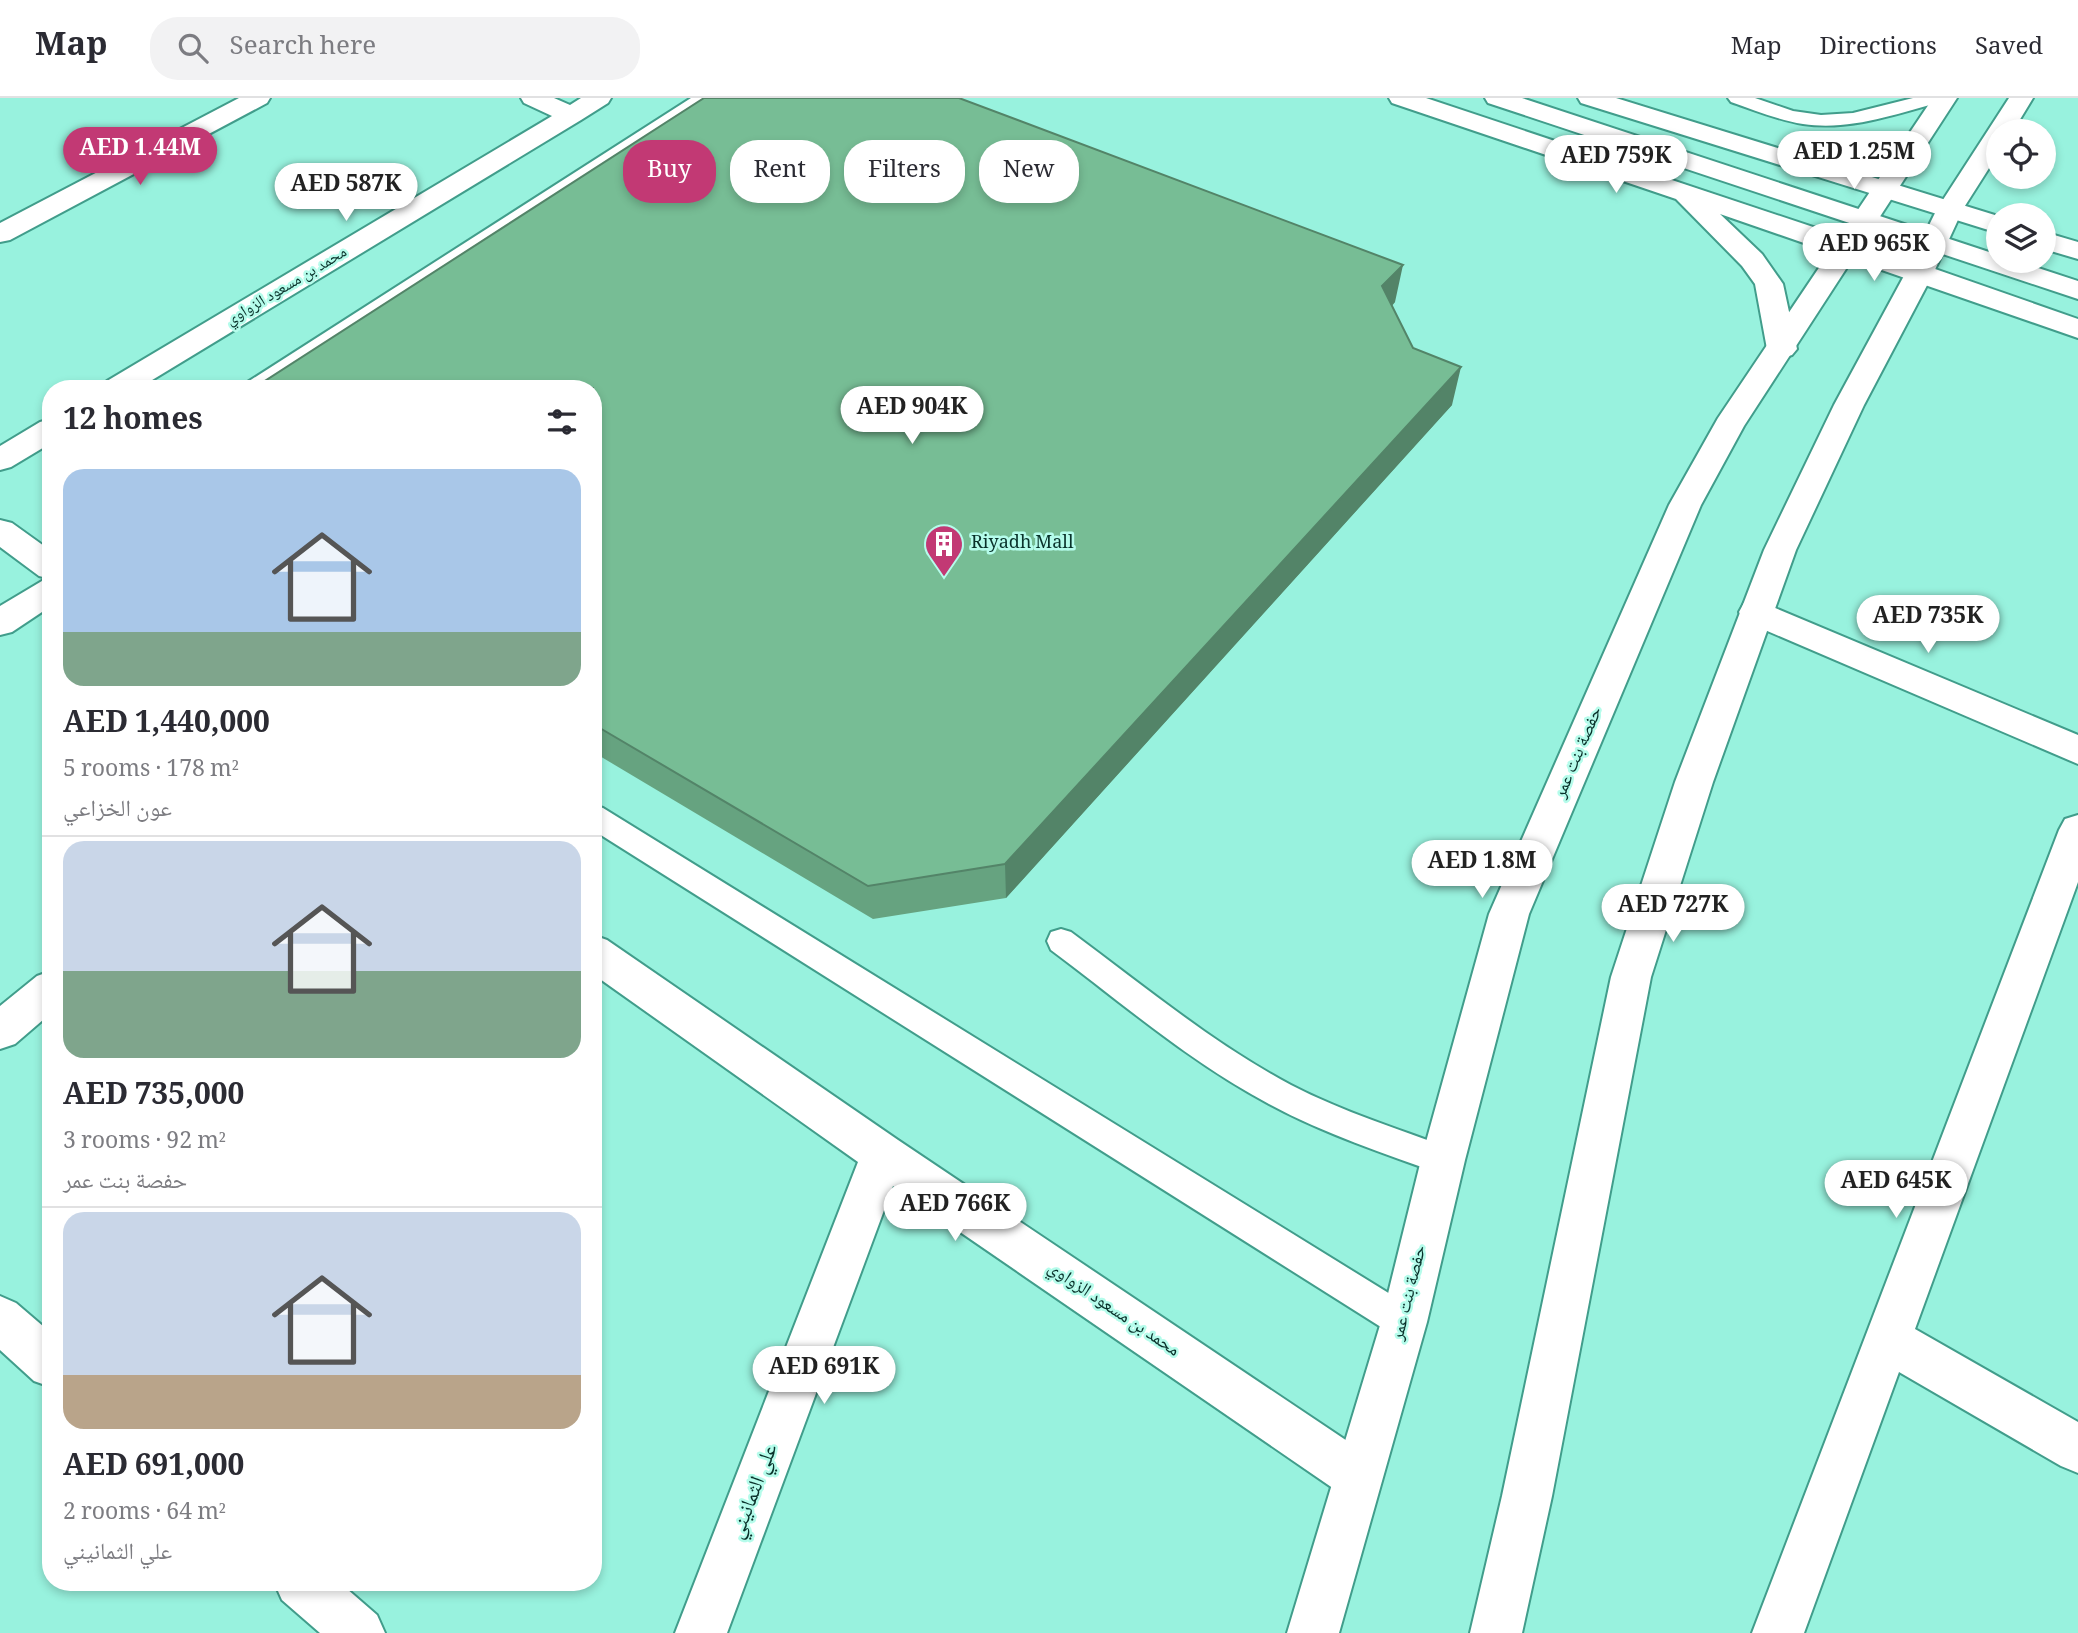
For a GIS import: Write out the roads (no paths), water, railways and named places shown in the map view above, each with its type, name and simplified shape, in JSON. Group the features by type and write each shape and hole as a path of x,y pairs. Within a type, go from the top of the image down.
{"street":[{"path":"0,234 258,98"},
{"path":"533,98 572,115"},
{"name":"محمد بن مسعود الزواوي","path":"131,380 599,98"},
{"path":"1401,98 1683,192 1854,233"},
{"path":"1497,98 1926,258 2078,329"},
{"path":"1590,98 1986,221"},
{"name":"حفصة بنت عمر","path":"1313,1633 1404,1322 1443,1160 1509,914 1685,505 1730,425 1945,98"},
{"path":"2007,119 2021,98"},
{"path":"1496,1633 1527,1496 1631,977 1694,782 1780,551 1849,404 1950,209 1986,152"},
{"path":"1683,192 1763,274 1774,300 1782,349"},
{"path":"2056,244 2078,251"},
{"path":"1926,258 2078,290"},
{"path":"0,460 42,434"},
{"path":"0,531 42,561"},
{"path":"0,623 42,595"},
{"path":"1756,612 2078,750"},
{"path":"1778,1633 2078,830"},
{"name":"محمد بن مسعود الزواوي","path":"602,958 883,1154 1357,1476"},
{"path":"0,1031 42,996"},
{"name":"علي الثمانيني","path":"701,1633 883,1154"},
{"path":"0,1319 42,1356"},
{"path":"1887,1339 2078,1449"},
{"path":"310,1591 359,1633"}],"lane":[{"path":"266,380 704,98"},
{"path":"1737,98 1802,119 1823,121 1845,119 1934,98"},
{"path":"602,822 1404,1322"},
{"path":"1061,942 1230,1065 1279,1094 1323,1116 1443,1160"}],"place":[{"name":"Riyadh Mall","path":"944,578"}]}
